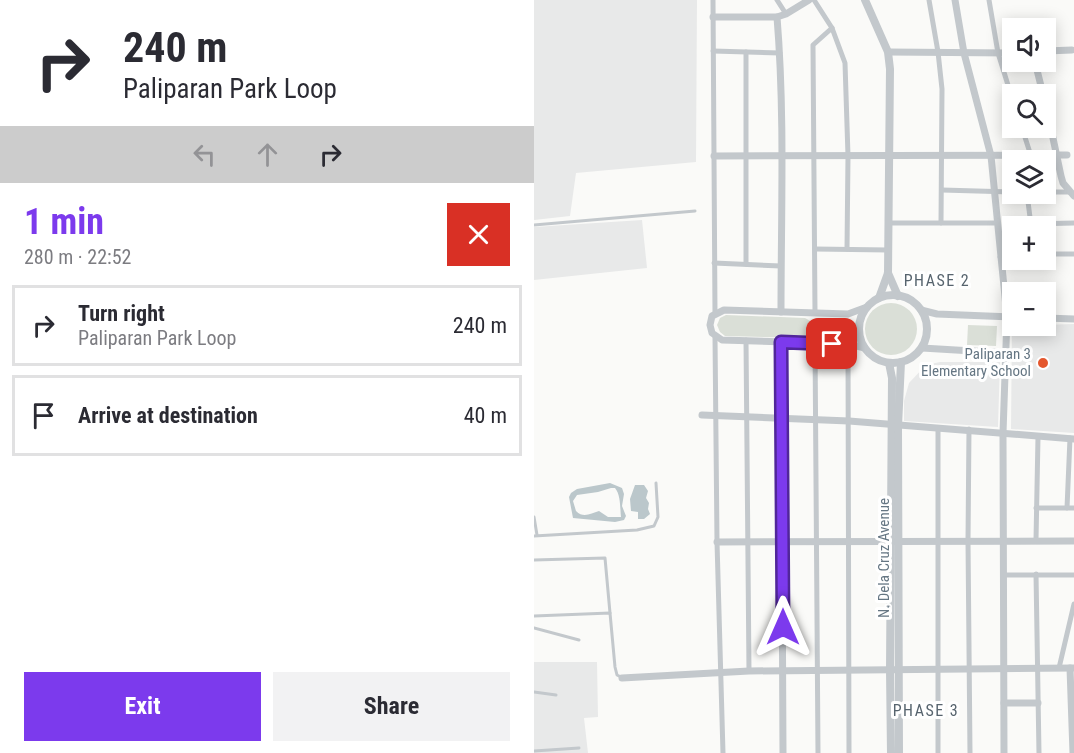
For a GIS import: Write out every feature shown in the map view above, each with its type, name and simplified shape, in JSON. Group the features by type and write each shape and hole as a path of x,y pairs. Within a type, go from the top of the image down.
{"street":[{"path":"713,0 715,314 710,325 715,337 717,542 723,753"},
{"path":"777,0 786,14"},
{"path":"713,17 777,17 812,0 832,28 845,63 847,86 847,249"},
{"path":"865,0 888,52 890,69 888,273 879,298"},
{"path":"955,0 964,53 991,156 996,223 1004,282"},
{"path":"989,0 998,53 1008,84"},
{"path":"928,2 938,52 942,89 941,223"},
{"path":"777,17 782,156 782,312"},
{"path":"815,314 813,45 832,28"},
{"path":"1056,51 1072,50"},
{"path":"713,51 780,53"},
{"path":"746,52 746,264"},
{"path":"888,52 1002,53"},
{"path":"1056,155 1067,155"},
{"path":"714,156 1002,156"},
{"path":"1056,158 1064,183 1072,194"},
{"path":"942,190 1002,191"},
{"path":"1056,193 1072,194"},
{"path":"888,223 996,223"},
{"path":"1056,224 1074,223"},
{"path":"815,249 888,250"},
{"path":"1056,254 1074,254"},
{"path":"714,263 781,266"},
{"path":"888,273 898,296"},
{"path":"715,314 724,310 848,314 867,307 879,298 898,296 915,303 921,310 927,325 926,340 917,354 902,362 889,363 875,358 861,341 859,327 867,307"},
{"path":"921,310 937,314 1002,317"},
{"path":"1056,318 1074,319"},
{"path":"1004,753 1003,433 1008,336"},
{"path":"715,337 722,340 848,344 865,348"},
{"path":"746,340 749,671"},
{"path":"781,342 783,753"},
{"path":"815,343 818,753"},
{"path":"848,344 849,753"},
{"path":"922,348 1006,353"},
{"name":"N. Dela Cruz Avenue","path":"894,425 902,362"},
{"name":"N. Dela Cruz Avenue","path":"889,363 894,425 894,670 891,753"},
{"path":"702,415 969,429 1072,439 1071,508 1036,508"},
{"path":"938,428 938,753"},
{"path":"969,429 970,753"},
{"path":"1036,540 1038,437"},
{"path":"717,542 1074,541"},
{"path":"1004,574 1074,575"},
{"path":"1036,574 1039,753"},
{"path":"1059,668 1074,604"},
{"path":"622,678 783,670 1072,668 1073,753"},
{"name":"N. Dela Cruz Avenue","path":"894,670 899,753"},
{"path":"1004,703 1038,703"}],"lane":[{"path":"534,225 695,211"},
{"path":"534,517 536,536 637,530 654,526 658,517 656,483"},
{"path":"534,560 605,558 615,668 617,675 622,678"},
{"path":"534,616 610,613"},
{"path":"534,628 579,640"},
{"path":"534,692 556,695"},
{"path":"534,751 579,748"}],"shaded area":[{"path":"534,0 697,0 696,162 576,173 570,216 534,220"},
{"path":"642,220 647,268 534,280 534,227"},
{"path":"886,303 896,303 906,307 913,314 917,329 913,344 906,351 896,355 886,355 876,351 869,344 865,334 865,324 869,314 876,307"},
{"path":"726,315 805,318 812,322 814,328 811,335 804,338 725,336 717,325 720,318"},
{"path":"816,318 849,319 849,339 816,339"},
{"name":"Paliparan 3 Elementary School","path":"1074,324 1074,433 1011,429 1012,336 1056,336 1056,325"},
{"path":"968,325 997,326 996,346 967,345"},
{"name":"Paliparan 3 Elementary School","path":"940,362 1000,362 998,427 904,421 904,401 909,383 926,365"},
{"path":"610,483 622,488 624,494 622,506 626,516 624,520 615,522 573,518 569,497 577,489","holes":["615,488 619,498 621,517 608,517 599,511 585,515 576,511 573,501 577,495"]},
{"path":"635,485 644,485 648,491 646,498 650,514 644,519 638,519 638,512 631,511 630,499"},
{"path":"534,662 597,662 598,717 584,718 588,753 534,753"}],"place":[{"name":"Paliparan 3 Elementary School","path":"1043,363"}],"district":[{"name":"PHASE 2","path":"937,280"},
{"name":"PHASE 3","path":"926,710"}],"route":[{"path":"783,627 781,342 832,344"}]}
